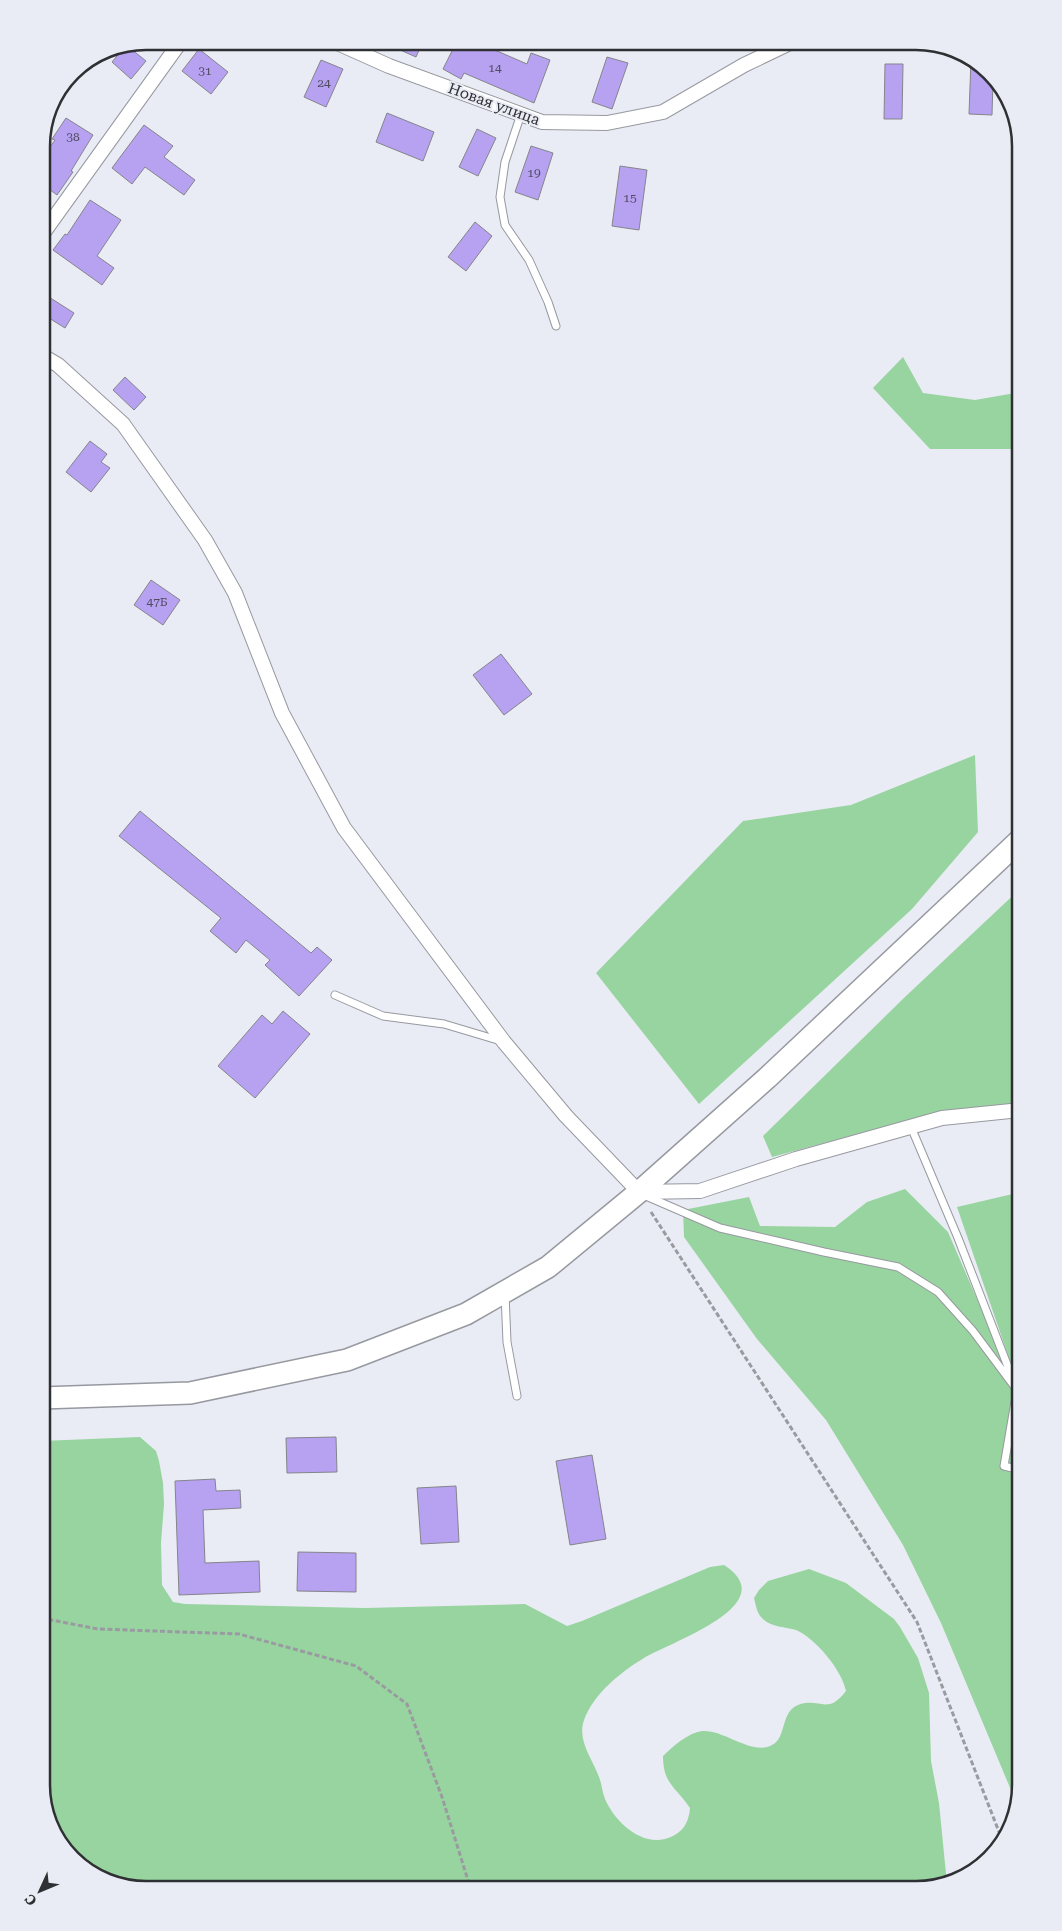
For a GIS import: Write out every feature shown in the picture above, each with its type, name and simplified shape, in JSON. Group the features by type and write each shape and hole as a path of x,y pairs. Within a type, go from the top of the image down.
{"main road":[{"path":"50,1398 190,1393 347,1360 466,1314 548,1267 639,1192 767,1078 1012,847"}],"street":[{"path":"50,225 175,50"},
{"name":"Новая улица","path":"353,50 389,66 542,122 607,124 663,112 744,65 777,50"},
{"path":"50,361 58,365 123,424 205,540 235,593 282,714 344,828 504,1042 566,1116 639,1192 700,1191 796,1159 942,1118 1012,1111"}],"lane":[{"path":"521,114 505,162 500,197 505,225 529,260 548,302 556,326"},
{"path":"335,995 383,1016 444,1024 504,1042"},
{"path":"911,1127 1012,1373"},
{"path":"639,1192 720,1228 824,1252 898,1266 938,1292 973,1331 1012,1381"},
{"path":"505,1291 508,1342 517,1396"},
{"path":"1012,1425 1004,1466 1012,1468"}],"path":[{"path":"639,1192 917,1622 999,1832"},
{"path":"50,1620 98,1629 239,1634 356,1666 407,1704 442,1797 467,1881"}],"green space":[{"path":"903,357 923,393 975,400 1012,394 1012,449 930,449 873,388"},
{"path":"975,755 978,832 912,909 699,1104 596,973 743,821 851,805"},
{"path":"1012,896 1012,1117 898,1123 772,1157 763,1136 906,996"},
{"path":"905,1189 948,1232 1012,1380 1011,1791 941,1623 903,1545 826,1420 757,1339 684,1237 683,1210 749,1197 760,1226 835,1227 867,1202"},
{"path":"1012,1194 1012,1367 957,1207"},
{"path":"140,1437 156,1451 163,1483 164,1504 161,1543 162,1585 173,1602 185,1604 365,1608 525,1604 567,1626 710,1567 724,1565 739,1580 741,1594 733,1607 717,1620 697,1632 644,1658 626,1670 601,1692 584,1720 582,1735 586,1749 610,1808 616,1817 633,1832 652,1840 677,1834 686,1824 689,1817 690,1808 671,1785 665,1773 663,1756 676,1744 691,1734 711,1731 747,1745 764,1747 772,1745 780,1737 788,1713 792,1708 806,1703 834,1703 846,1691 839,1674 827,1656 811,1640 796,1630 770,1624 761,1617 754,1598 759,1590 768,1581 809,1569 846,1583 894,1619 918,1658 929,1693 931,1761 939,1803 946,1876 916,1881 140,1881 115,1876 104,1871 78,1853 70,1843 57,1822 51,1797 50,1441"}],"building":[{"path":"198,50 200,50 228,72 211,94 182,71"},
{"path":"400,50 419,50 416,57"},
{"path":"452,50 495,50 527,64 531,53 550,60 534,103 464,73 461,79 443,69"},
{"path":"134,51 146,61 131,79 112,62 119,54"},
{"path":"607,57 628,63 612,109 592,102"},
{"path":"321,60 343,69 326,107 304,97"},
{"path":"885,64 903,64 902,119 884,119"},
{"path":"971,68 984,78 993,89 992,115 969,114"},
{"path":"387,113 434,132 423,161 376,142"},
{"path":"66,118 93,135 71,171 73,172 57,195 50,190 50,147 55,140 52,139"},
{"path":"144,125 173,146 164,157 195,180 184,195 145,167 132,184 112,168"},
{"path":"477,129 496,138 478,176 459,167"},
{"path":"531,146 553,153 538,200 515,192"},
{"path":"620,166 647,170 639,230 612,226"},
{"path":"90,200 121,220 97,256 114,268 102,285 53,250 65,234 67,235"},
{"path":"475,222 492,236 466,271 448,257"},
{"path":"50,298 74,313 65,328 50,319"},
{"path":"125,377 146,397 134,410 113,390"},
{"path":"90,441 107,454 101,462 110,468 91,492 66,472"},
{"path":"151,580 180,600 163,625 134,605"},
{"path":"501,654 532,694 504,715 473,675"},
{"path":"140,811 311,953 317,947 332,960 299,996 265,965 270,960 246,940 236,953 210,931 221,918 119,836"},
{"path":"283,1011 310,1034 255,1098 218,1066 262,1015 272,1024"},
{"path":"336,1437 337,1472 287,1473 286,1438"},
{"path":"592,1455 606,1539 570,1545 556,1461"},
{"path":"215,1479 216,1491 240,1490 241,1508 203,1510 205,1563 259,1561 260,1592 179,1595 175,1481"},
{"path":"456,1486 459,1542 421,1544 417,1488"},
{"path":"298,1552 356,1553 356,1592 297,1591"}]}
